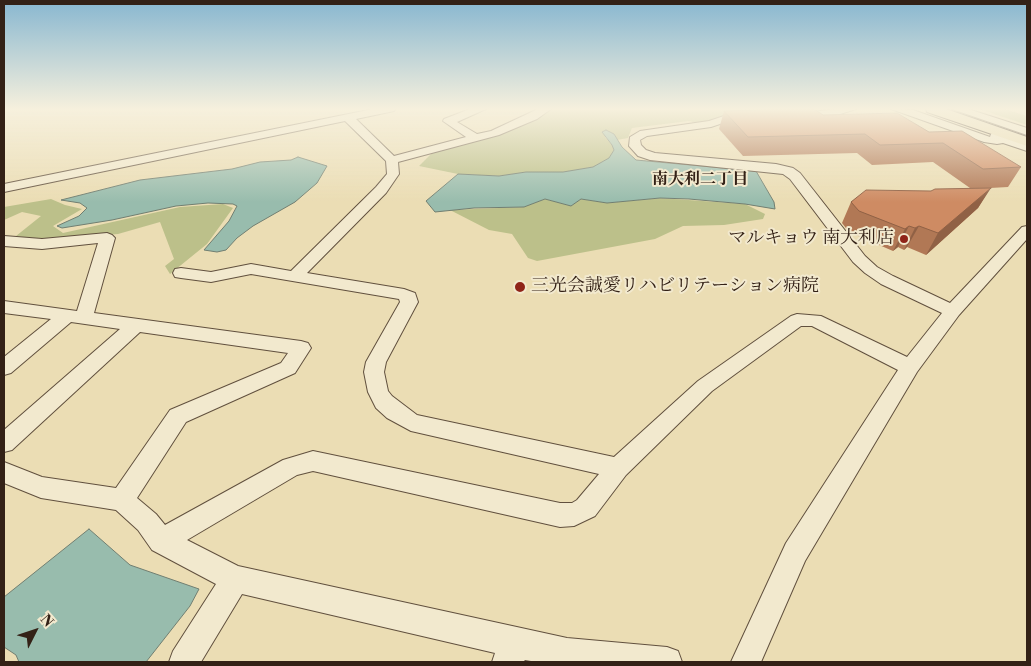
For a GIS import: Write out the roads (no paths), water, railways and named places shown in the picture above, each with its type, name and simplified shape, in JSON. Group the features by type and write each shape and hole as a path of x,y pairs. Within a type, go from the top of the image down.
{"street":[{"path":"4,188 239,140"},
{"path":"294,277 389,182 394,167 392,160 371,140"},
{"path":"392,160 467,140"},
{"path":"634,140 635,146 642,153 654,158 776,168 788,171 795,176 859,259 871,270 886,280 953,311"},
{"path":"1010,140 1027,147"},
{"path":"746,662 795,552 910,367 953,311 1027,230"},
{"path":"4,241 42,244 108,238 75,316 4,368"},
{"path":"181,273 211,277 251,269 404,294 409,297 409,302 376,362 374,372 378,392 384,402 395,412 411,422 618,468"},
{"path":"4,307 302,348 288,368 178,416 122,500"},
{"path":"161,541 290,467 313,461 560,515 574,514 586,508 618,468 705,386 797,320 815,320 910,367"},
{"path":"4,443 136,325"},
{"path":"4,472 41,487 122,500 147,522 161,541 196,557 235,579 512,653 567,653 667,662"},
{"path":"184,662 235,579"}],"place":[{"name":"マルキョウ 南大利店","path":"904,239"},
{"name":"三光会誠愛リハビリテーション病院","path":"520,287"}],"district":[{"name":"南大利二丁目","path":"700,180"}]}
